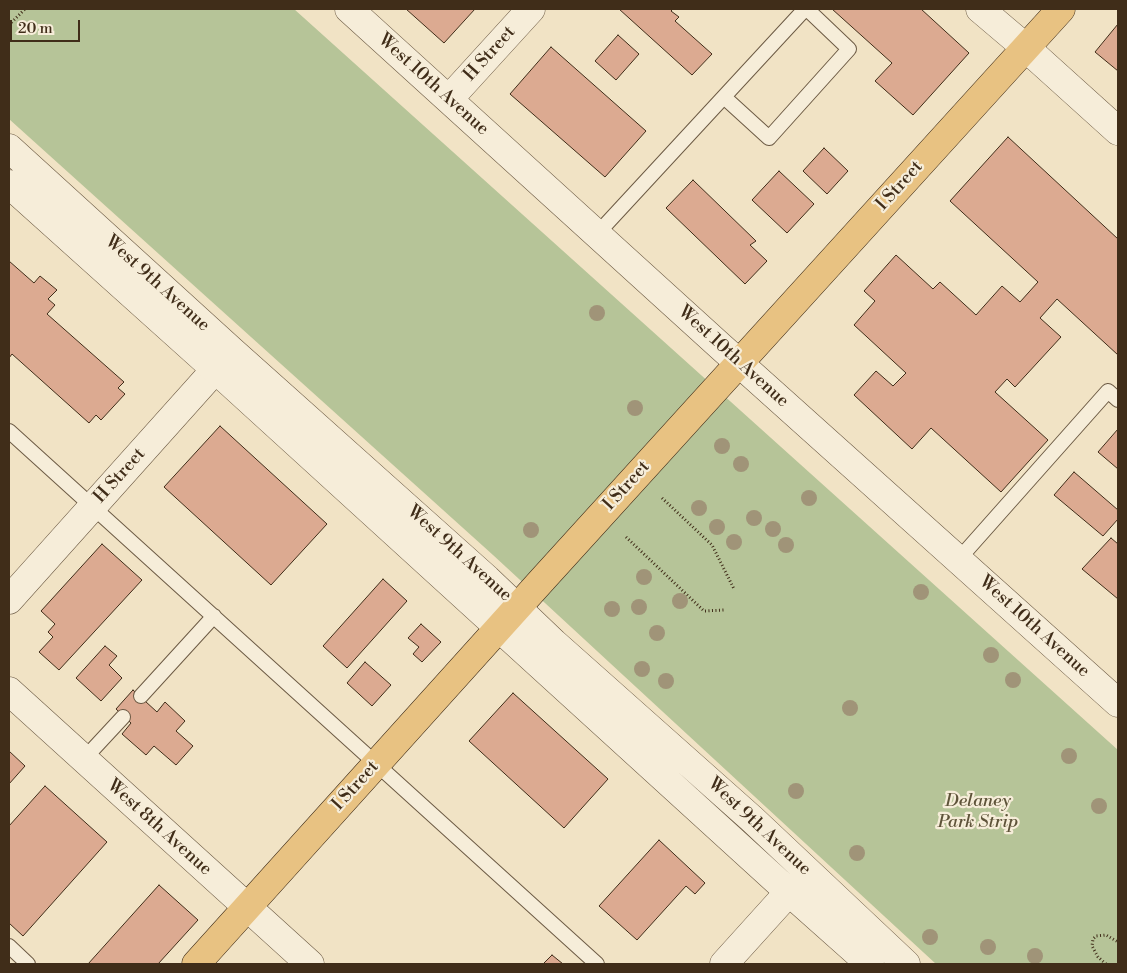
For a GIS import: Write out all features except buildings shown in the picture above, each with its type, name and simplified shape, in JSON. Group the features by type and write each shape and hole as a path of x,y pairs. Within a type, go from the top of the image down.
{"main road":[{"name":"I Street","path":"196,964 517,607 1061,9"}],"street":[{"name":"West 10th Avenue","path":"349,9 739,363 1118,703"},
{"name":"H Street","path":"449,99 531,9"},
{"path":"980,9 1118,131"},
{"name":"West 9th Avenue","path":"9,148 223,360 499,628 870,964"},
{"name":"West 9th Avenue","path":"9,184 223,360 517,607 554,643 752,819 906,964"},
{"name":"H Street","path":"9,600 223,360"},
{"name":"West 8th Avenue","path":"9,691 310,964"},
{"path":"724,964 789,892"}],"lane":[{"path":"597,234 724,97 806,9 849,49 768,138 724,97"},
{"path":"958,560 1108,391 1118,400"},
{"path":"9,431 597,964"},
{"path":"141,696 214,616"},
{"path":"84,759 123,717"},
{"path":"9,946 28,964"}],"path":[{"path":"9,25 25,9"},
{"path":"662,498 712,545 734,589"},
{"path":"626,537 704,611 724,610"},
{"path":"1106,964 1098,957 1092,946 1093,939 1096,936 1106,935 1118,942"}],"green space":[{"name":"Delaney Park Strip","path":"9,9 294,9 1118,750 1118,964 936,964 493,555 9,119"}]}
